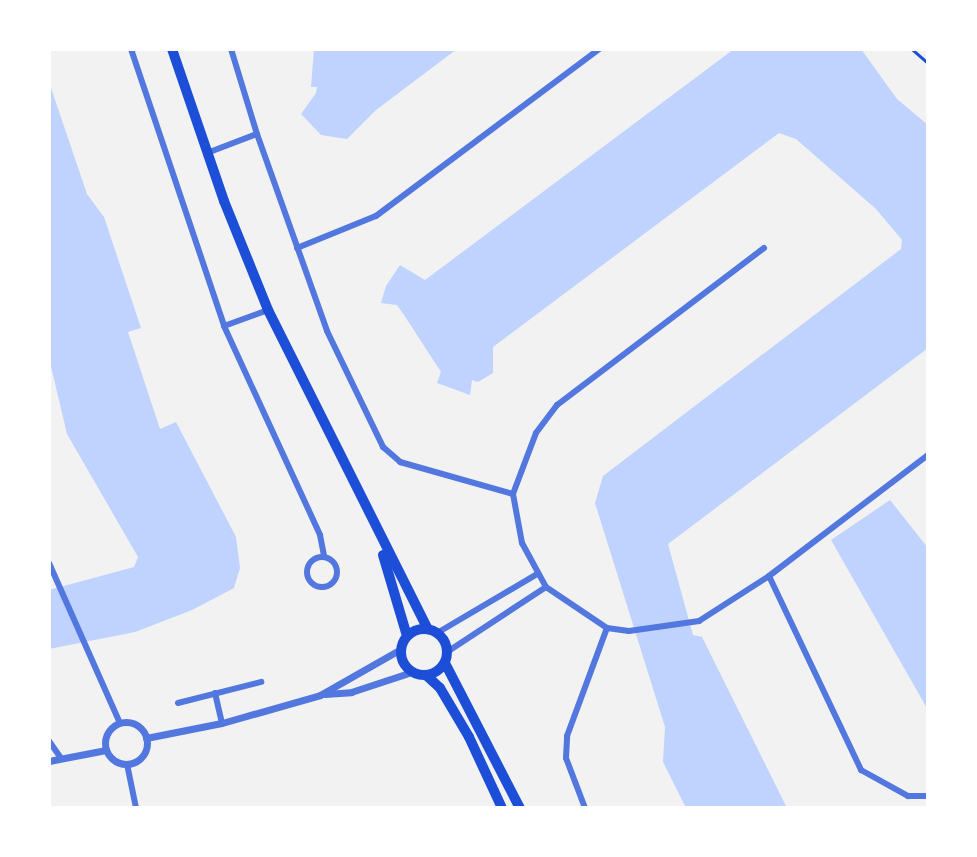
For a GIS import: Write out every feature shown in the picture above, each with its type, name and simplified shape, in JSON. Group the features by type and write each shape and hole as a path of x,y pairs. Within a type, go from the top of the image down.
{"main road":[{"path":"172,49 207,153 268,310 377,535 446,657 520,808"},
{"path":"377,535 407,636 401,649 403,663 412,672 426,675 440,688 469,737 502,808"},
{"path":"407,636 432,631"},
{"path":"426,675 446,657"}],"street":[{"path":"131,49 224,326 320,535 324,556"},
{"path":"231,49 257,134 327,331 391,457 513,494"},
{"path":"297,248 376,216 599,49"},
{"path":"207,153 257,134"},
{"path":"764,248 557,405 536,433 513,494 522,543 546,587 607,628 629,631 699,621 769,576 928,455"},
{"path":"224,326 268,310"},
{"path":"324,556 333,561 337,574 323,587 314,584 307,572 310,562 324,556"},
{"path":"49,563 89,645 120,723"},
{"path":"432,631 537,574"},
{"path":"769,576 861,771 908,796 928,796"},
{"path":"446,657 546,587"},
{"path":"585,808 566,758 567,736 607,628"},
{"path":"320,695 401,649"},
{"path":"146,738 222,723 320,695 351,692 412,672"},
{"path":"178,703 261,682"},
{"path":"215,693 222,723"},
{"path":"120,723 139,726 146,738 143,756 127,764 114,760 106,750 109,731 120,723"},
{"path":"49,741 61,758"},
{"path":"49,761 106,750"},
{"path":"127,764 136,808"}],"path":[{"path":"912,49 928,63"}],"water":[{"path":"314,49 457,49 376,110 347,139 321,135 301,114 316,93 317,87 311,87"},
{"path":"734,49 861,49 897,99 928,125 928,348 668,544 693,635 702,637 787,808 686,808 663,762 665,727 595,503 603,476 901,249 902,240 876,209 796,139 779,133 493,347 493,373 478,382 472,380 470,395 437,383 441,372 397,305 381,303 386,286 400,265 425,280"},
{"path":"49,82 87,194 104,217 141,328 128,332 160,429 176,422 236,537 240,568 234,588 192,610 135,632 49,649 49,590 134,567 138,557 67,434 49,358"},
{"path":"890,500 928,548 928,710 831,540"}]}
